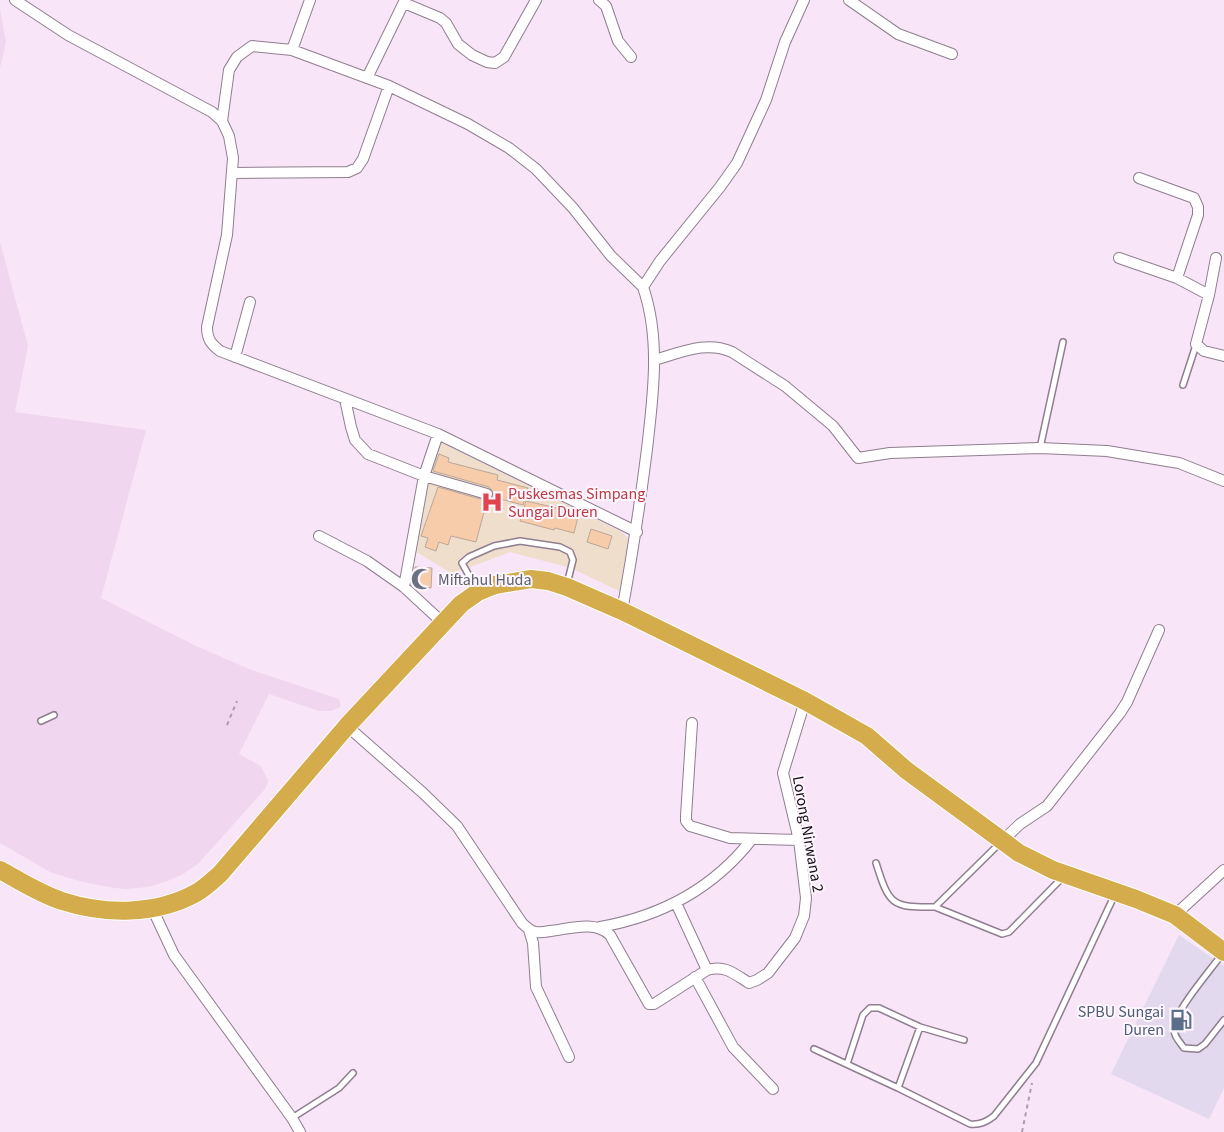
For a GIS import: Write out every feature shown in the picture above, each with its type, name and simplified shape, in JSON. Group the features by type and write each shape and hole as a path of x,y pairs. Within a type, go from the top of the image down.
{"highway":[{"path":"0,870 44,894 63,901 116,911 164,907 198,892 220,874 347,726 461,604 478,592 495,585 531,579 548,581 567,587 622,611 805,701 866,736 906,770 1002,841 1035,862 1065,875 1136,899 1175,915 1224,952"}],"street":[{"path":"15,0 68,35 212,112 222,121 229,136 233,158 227,235 207,328 207,337 212,345 220,351 235,357 438,434 637,532"},
{"path":"292,50 310,0"},
{"path":"367,78 404,1 440,18 446,23 458,44 472,55 487,62 495,62 504,57 536,0"},
{"path":"599,0 606,6 618,41 632,57"},
{"path":"643,287 660,261 737,164 766,100 785,42 804,0"},
{"path":"849,0 898,34 952,54"},
{"path":"222,121 229,70 237,57 252,46 292,50 389,86 468,124 508,148 536,169 573,208 611,256 643,287 652,319 654,360 652,412 637,532 622,611"},
{"path":"232,173 348,172 357,168 363,159 389,86"},
{"path":"1139,178 1194,198 1198,207 1198,215 1177,278"},
{"path":"1119,258 1177,278 1209,295"},
{"path":"1216,258 1209,295 1196,344 1204,351 1224,356"},
{"path":"235,357 250,302"},
{"path":"654,360 705,346 723,348 732,352 785,386 806,403 833,426 858,458 890,454 1040,448 1108,450 1179,464 1224,481"},
{"path":"345,399 355,440 368,454 424,476 487,494"},
{"path":"404,587 424,476 438,434"},
{"path":"319,536 367,561 404,587 442,623"},
{"path":"1002,841 1020,824 1047,806 1120,713 1127,702 1159,630"},
{"name":"Lorong Nirwana 2","path":"706,970 716,967 724,968 748,983 757,980 768,973 795,938 804,916 806,898 798,840 783,773 805,701"},
{"path":"692,723 686,821 690,826 730,838 798,840"},
{"path":"347,726 423,793 457,826 522,923 529,930 533,943 536,987 569,1057"},
{"path":"529,930 537,932 580,927 600,927 625,922 655,912 685,899 713,879 738,857 752,839"},
{"path":"1175,915 1224,870"},
{"path":"600,927 610,935 649,1004 654,1004 663,1000 706,970 676,903"},
{"path":"152,908 174,955 292,1118 300,1132"},
{"path":"695,977 733,1047 773,1090"}],"lane":[{"path":"1040,448 1063,342"},
{"path":"1183,385 1196,344"},
{"path":"478,592 462,563 469,557 494,546 520,541 560,547 570,552 573,560 567,587"},
{"path":"41,720 54,715"},
{"path":"935,908 1002,841"},
{"path":"876,863 889,897 900,906 935,908 1002,934 1010,932 1065,875"},
{"path":"814,1049 970,1124 978,1125 987,1122 994,1116 1036,1063 1115,893"},
{"path":"1224,952 1182,1009 1174,1028 1176,1038 1184,1048 1198,1049 1205,1044 1224,1020"},
{"path":"847,1064 863,1015 870,1008 879,1008 920,1027 964,1040"},
{"path":"898,1088 920,1027"},
{"path":"292,1118 340,1088 353,1073"}],"path":[{"path":"227,725 237,701"},
{"path":"1022,1132 1036,1063"}],"shaded area":[{"path":"0,9 6,42 0,68"},
{"path":"0,242 28,346 15,412 146,430 101,598 196,646 249,669 339,699 341,707 331,711 319,711 269,694 239,754 261,766 268,781 265,789 199,863 183,874 148,887 114,888 52,873 0,843"},
{"name":"Puskesmas Simpang Sungai Duren","path":"439,441 620,531 627,537 630,548 621,592 571,568 510,552 452,574 415,551 426,474"},
{"name":"SPBU Sungai Duren","path":"1179,935 1224,966 1224,1088 1209,1119 1111,1074"}],"building":[{"path":"439,454 449,458 448,462 498,475 497,480 528,488 523,505 493,497 493,492 489,487 433,471"},
{"path":"438,487 487,501 476,542 451,536 448,545 439,542 436,551 425,547 428,538 421,536"},
{"path":"526,501 579,513 574,533 520,521"},
{"path":"591,529 612,536 608,549 587,542"},
{"name":"Miftahul Huda","path":"415,567 432,568 431,588 414,587 411,585"}],"place":[{"name":"Puskesmas Simpang Sungai Duren","path":"492,502"},
{"name":"Miftahul Huda","path":"422,579"},
{"name":"SPBU Sungai Duren","path":"1181,1020"}]}
